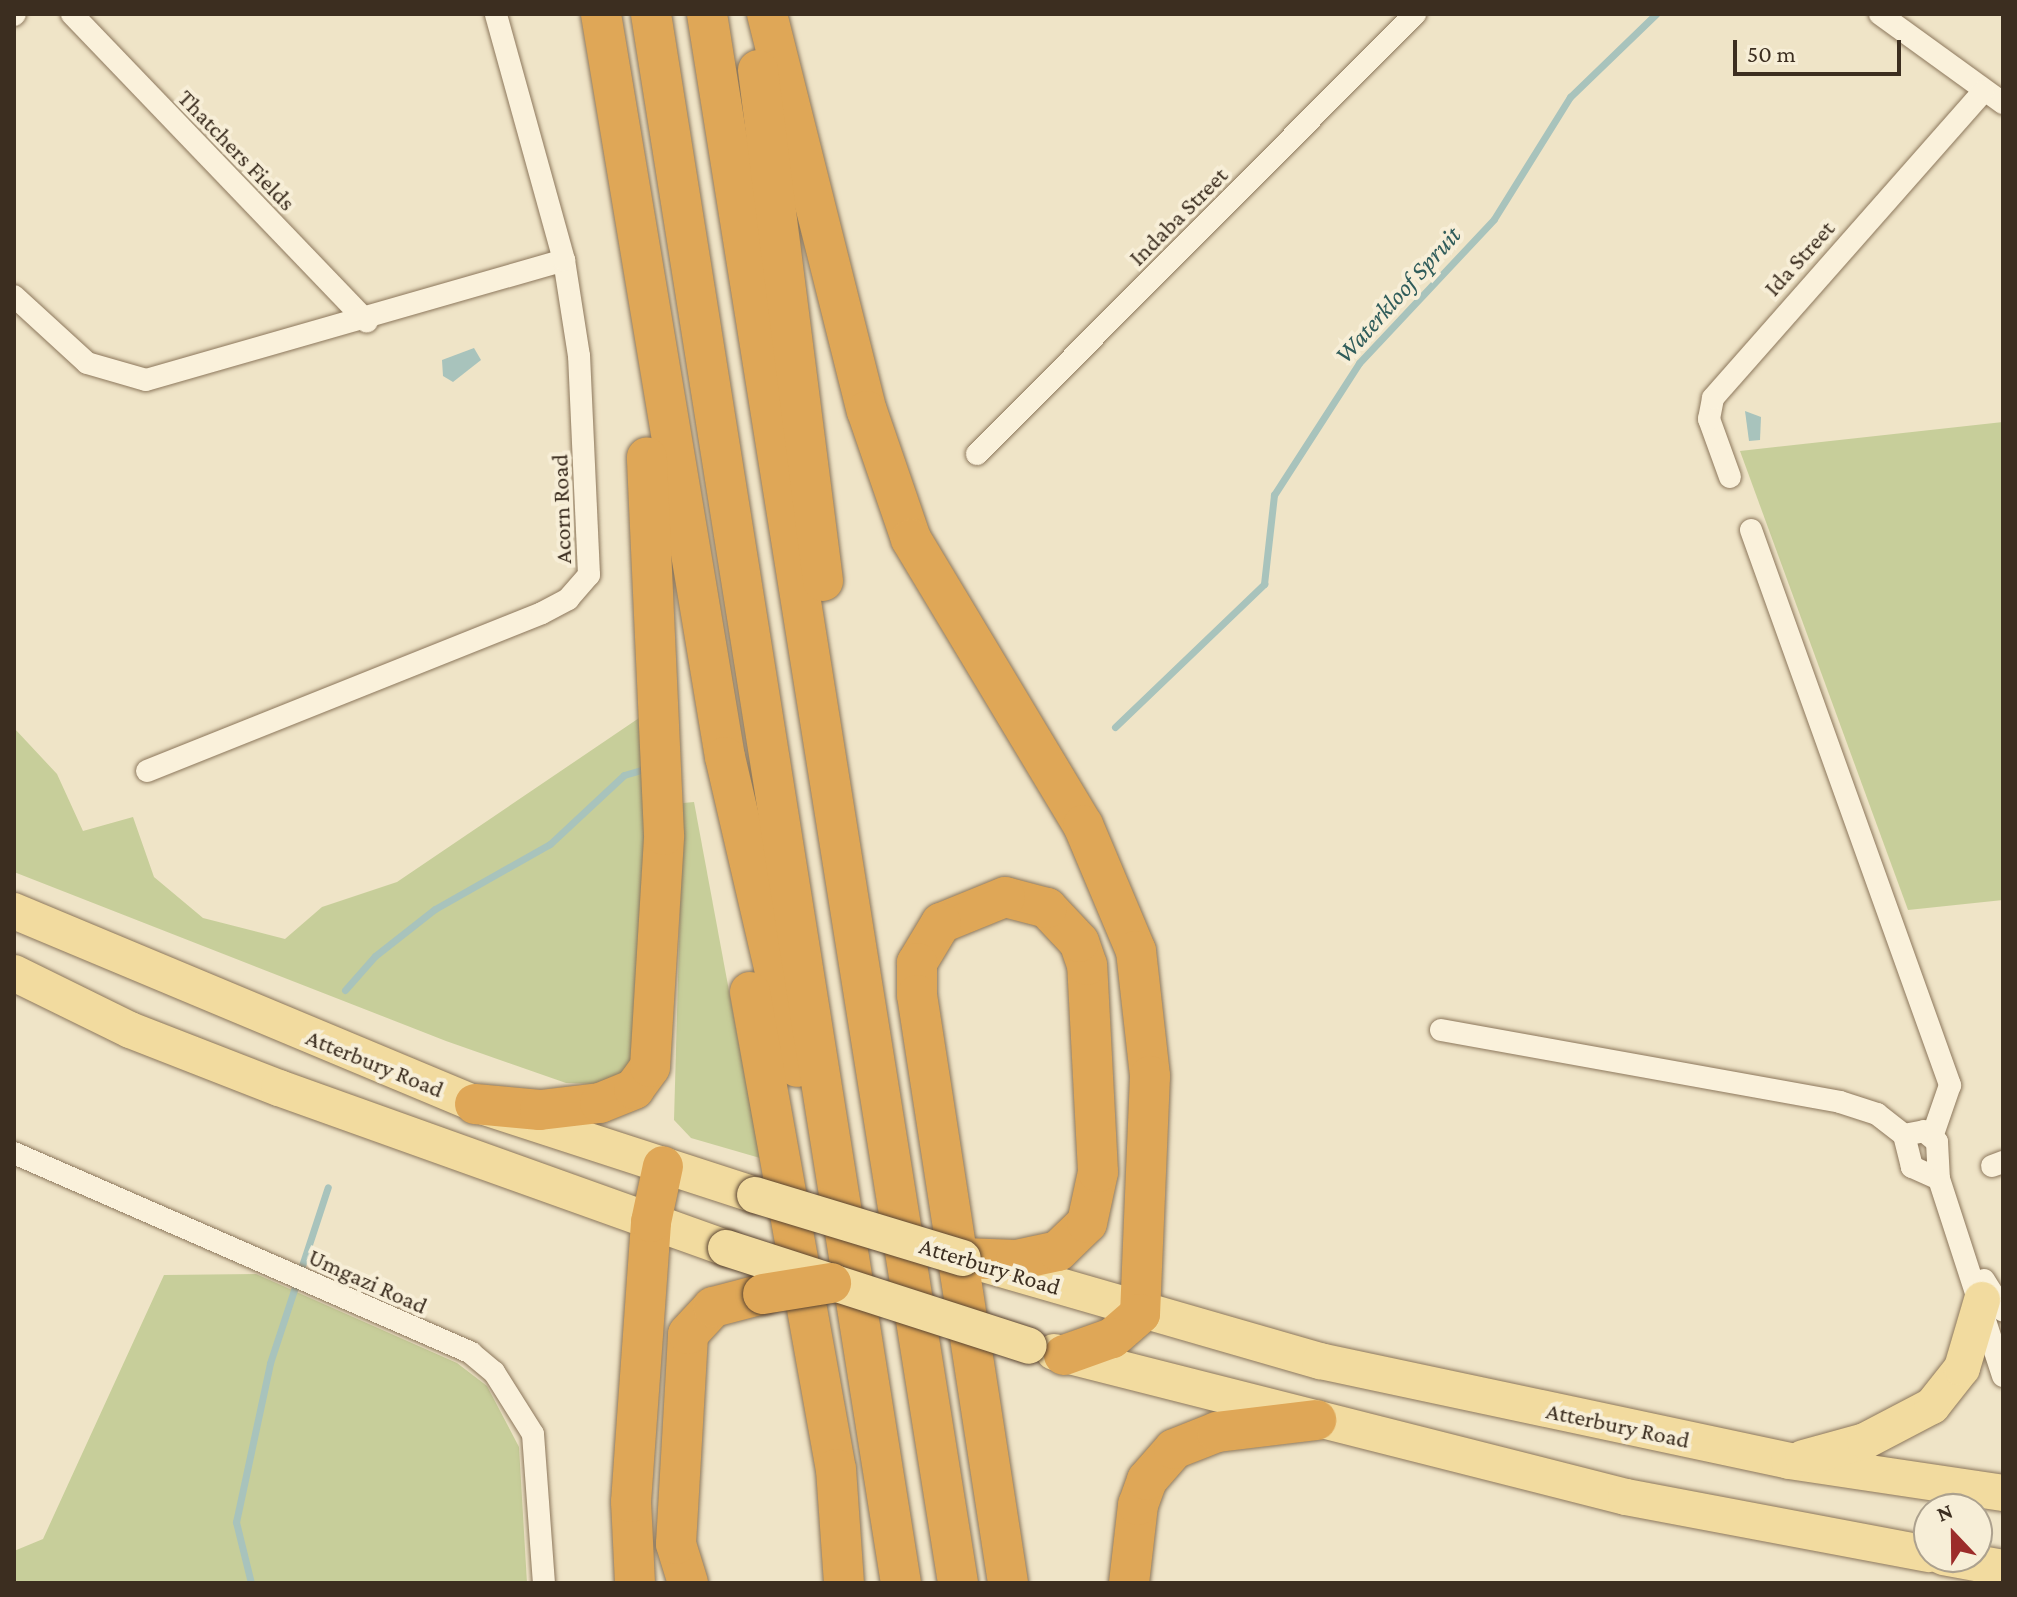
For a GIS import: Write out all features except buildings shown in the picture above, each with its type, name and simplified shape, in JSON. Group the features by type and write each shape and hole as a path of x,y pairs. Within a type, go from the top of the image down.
{"highway":[{"path":"601,14 685,538 775,992 832,1160"},
{"path":"651,14 901,1583"},
{"path":"707,14 958,1583"},
{"path":"751,14 818,531 855,934"},
{"path":"767,14 867,411 911,539 1083,825 1136,951 1150,1076 1140,1314 1112,1338 1047,1350"},
{"path":"475,1104 540,1110 623,1096 650,1067 657,1038 663,744 651,493 623,247 628,178"},
{"path":"685,538 708,767 836,1469 844,1583"},
{"path":"963,1258 1035,1269 1073,1238 1093,1208 1092,988 1066,927 1047,908 1005,897 941,923 917,963 917,995 1008,1583"},
{"path":"635,1583 631,1502 651,1222 663,1166"},
{"path":"688,1583 676,1544 688,1334 713,1307 763,1294 831,1283"},
{"path":"1129,1583 1138,1505 1147,1480 1174,1449 1217,1432 1316,1420"}],"main road":[{"name":"Atterbury Road","path":"14,911 475,1104 663,1166 963,1258"},
{"path":"14,973 144,1035 651,1222 831,1283 1047,1350 1626,1497 1913,1551"},
{"name":"Atterbury Road","path":"1035,1269 1140,1314 1320,1361 1789,1461 2003,1493"},
{"path":"1789,1461 1865,1441 1932,1406 1962,1368 1992,1306"}],"street":[{"name":"Thatchers Fields","path":"72,14 367,322"},
{"name":"Acorn Road","path":"147,771 542,613 580,589 594,561 564,260 496,14"},
{"name":"Indaba Street","path":"977,454 1415,14"},
{"path":"1880,14 1983,92 2003,103"},
{"name":"Ida Street","path":"1730,477 1709,419 1713,398 1983,92"},
{"path":"14,296 87,363 146,380 367,322 564,260"},
{"path":"1751,530 1950,1085 1933,1134 1939,1179 1992,1306 2003,1376"},
{"path":"1441,1030 1840,1102 1877,1114 1904,1135 1912,1167 1939,1179"},
{"path":"1904,1135 1933,1134"},
{"name":"Umgazi Road","path":"14,1153 471,1353 511,1390 533,1434 544,1583"}],"green space":[{"path":"2003,422 2003,900 1908,910 1740,451"},
{"path":"642,716 653,772 643,1042 621,1075 596,1084 566,1083 446,1041 14,872 14,728 57,774 83,831 133,817 154,877 203,918 285,939 322,907 397,882"},
{"path":"694,802 760,1158 691,1138 674,1120 683,803"},
{"path":"256,1274 457,1363 487,1386 519,1447 527,1583 14,1583 14,1551 43,1539 164,1275"}],"water":[{"path":"474,348 481,360 453,382 443,376 442,360"},
{"path":"1745,411 1761,417 1760,440 1749,441"}],"waterway":[{"name":"Waterkloof Spruit","path":"1115,727 1264,584 1274,495 1359,363 1494,219 1570,97 1656,14"},
{"path":"345,990 375,956 435,909 550,844 624,775 645,769"},
{"path":"251,1583 236,1522 270,1363 328,1187"}]}
